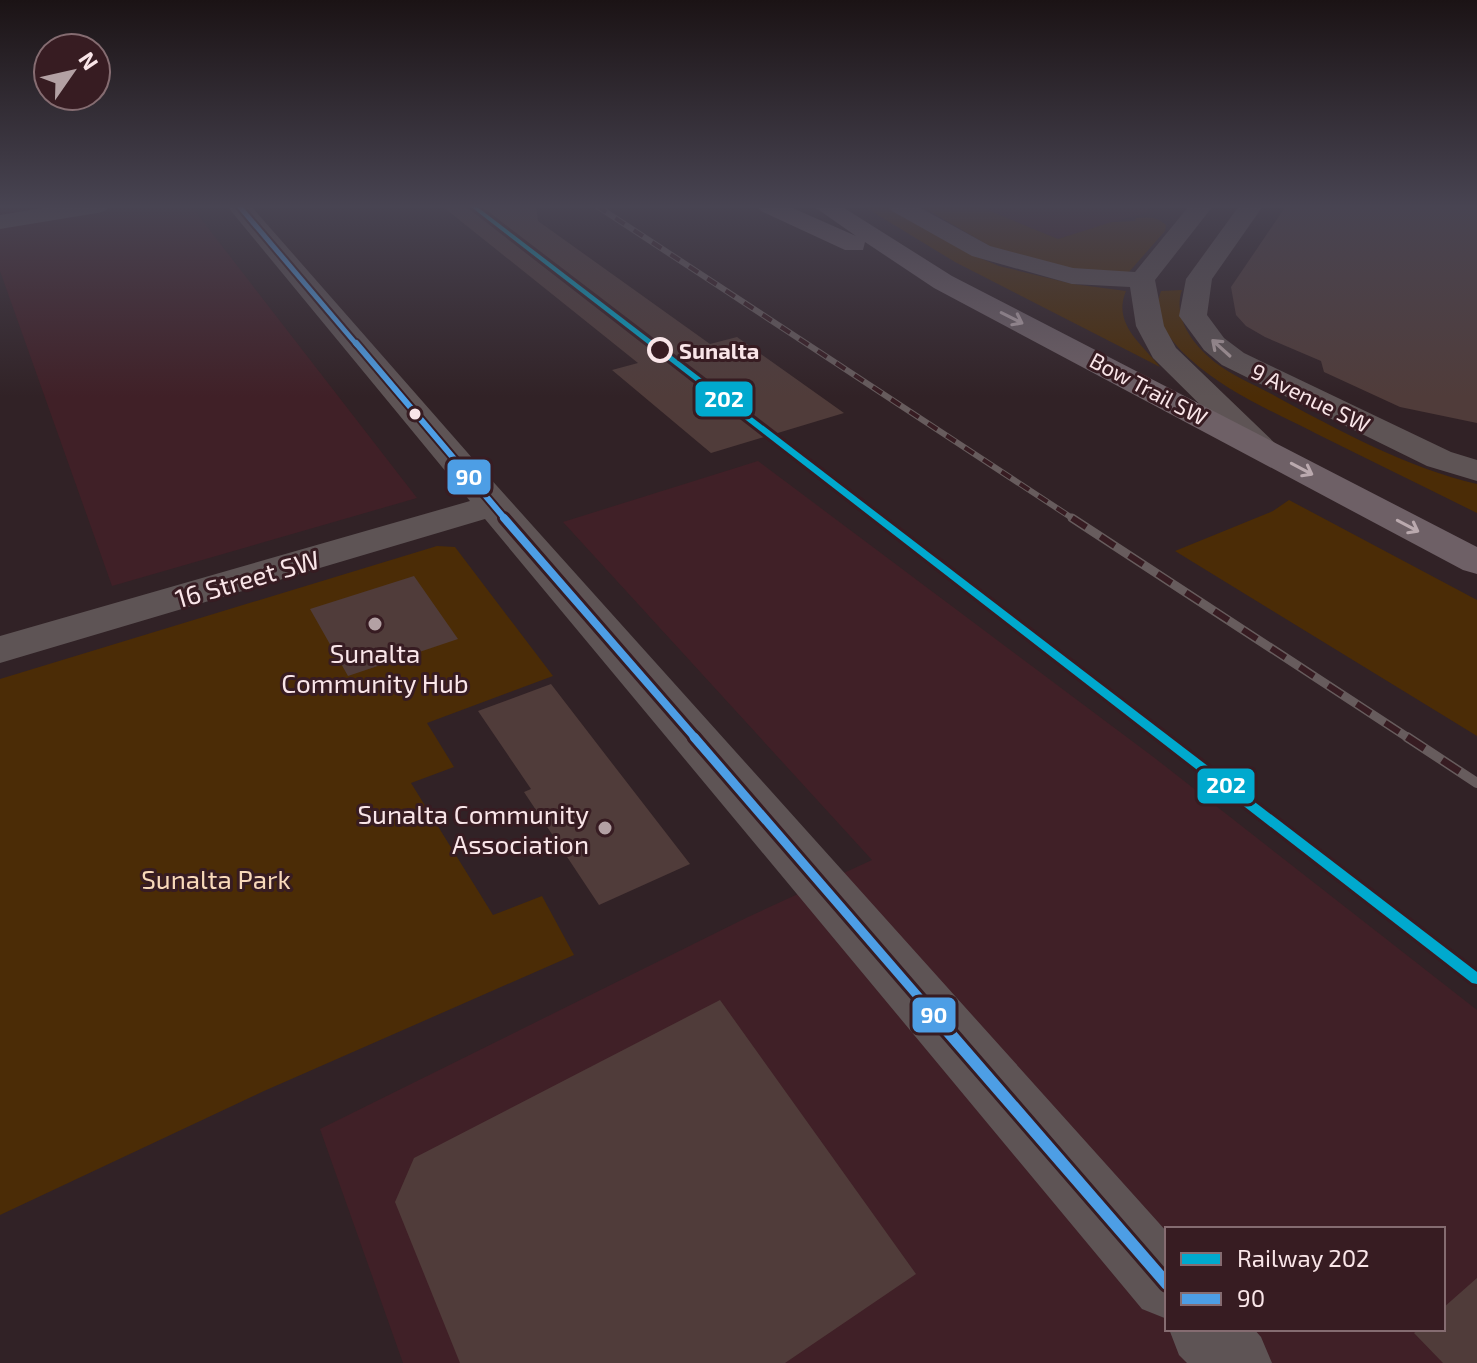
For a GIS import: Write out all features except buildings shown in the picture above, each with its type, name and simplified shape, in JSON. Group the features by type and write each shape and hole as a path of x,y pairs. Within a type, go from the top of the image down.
{"main road":[{"path":"915,270 943,282"},
{"name":"Bow Trail SW","path":"924,270 1477,562"}],"street":[{"path":"293,270 1165,1282"},
{"path":"1049,270 1072,276 1142,280"},
{"path":"1150,270 1142,280 1150,326 1163,352 1264,449"},
{"name":"9 Avenue SW","path":"1206,270 1199,279 1193,316 1214,344 1233,359 1439,459 1477,471"},
{"name":"16 Street SW","path":"0,650 494,505"},
{"path":"1207,1331 1235,1363"}],"shaded area":[{"path":"240,270 417,498 112,586 0,271"},
{"path":"758,461 1156,759 1477,1010 1477,1363 403,1363 320,1129 748,917 872,860 563,522"}],"green space":[{"path":"970,270 1014,270 1073,284 1126,291 1123,314 1126,323 1160,367"},
{"path":"1084,270 1131,270 1128,273"},
{"path":"1182,290 1180,311 1187,331 1216,363 1373,447 1477,484 1477,513 1267,409 1204,371 1176,345 1161,319 1161,291"},
{"path":"1289,500 1477,600 1477,736 1175,551 1273,511"},
{"name":"Sunalta Park","path":"437,546 455,547 553,676 427,723 454,767 411,783 493,915 542,896 574,955 264,1091 0,1215 0,679"}],"railway":[{"path":"694,270 1075,520"},
{"path":"1072,518 1410,739"},
{"path":"1407,737 1477,783"}],"rail line":[{"name":"202","path":"556,270 1477,979"}],"transit line":[{"name":"90","path":"293,270 1165,1282"}],"place":[{"name":"Sunalta","path":"660,350"},
{"name":"Sunalta Community Hub","path":"375,624"},
{"name":"Sunalta Community Association","path":"605,828"}]}
